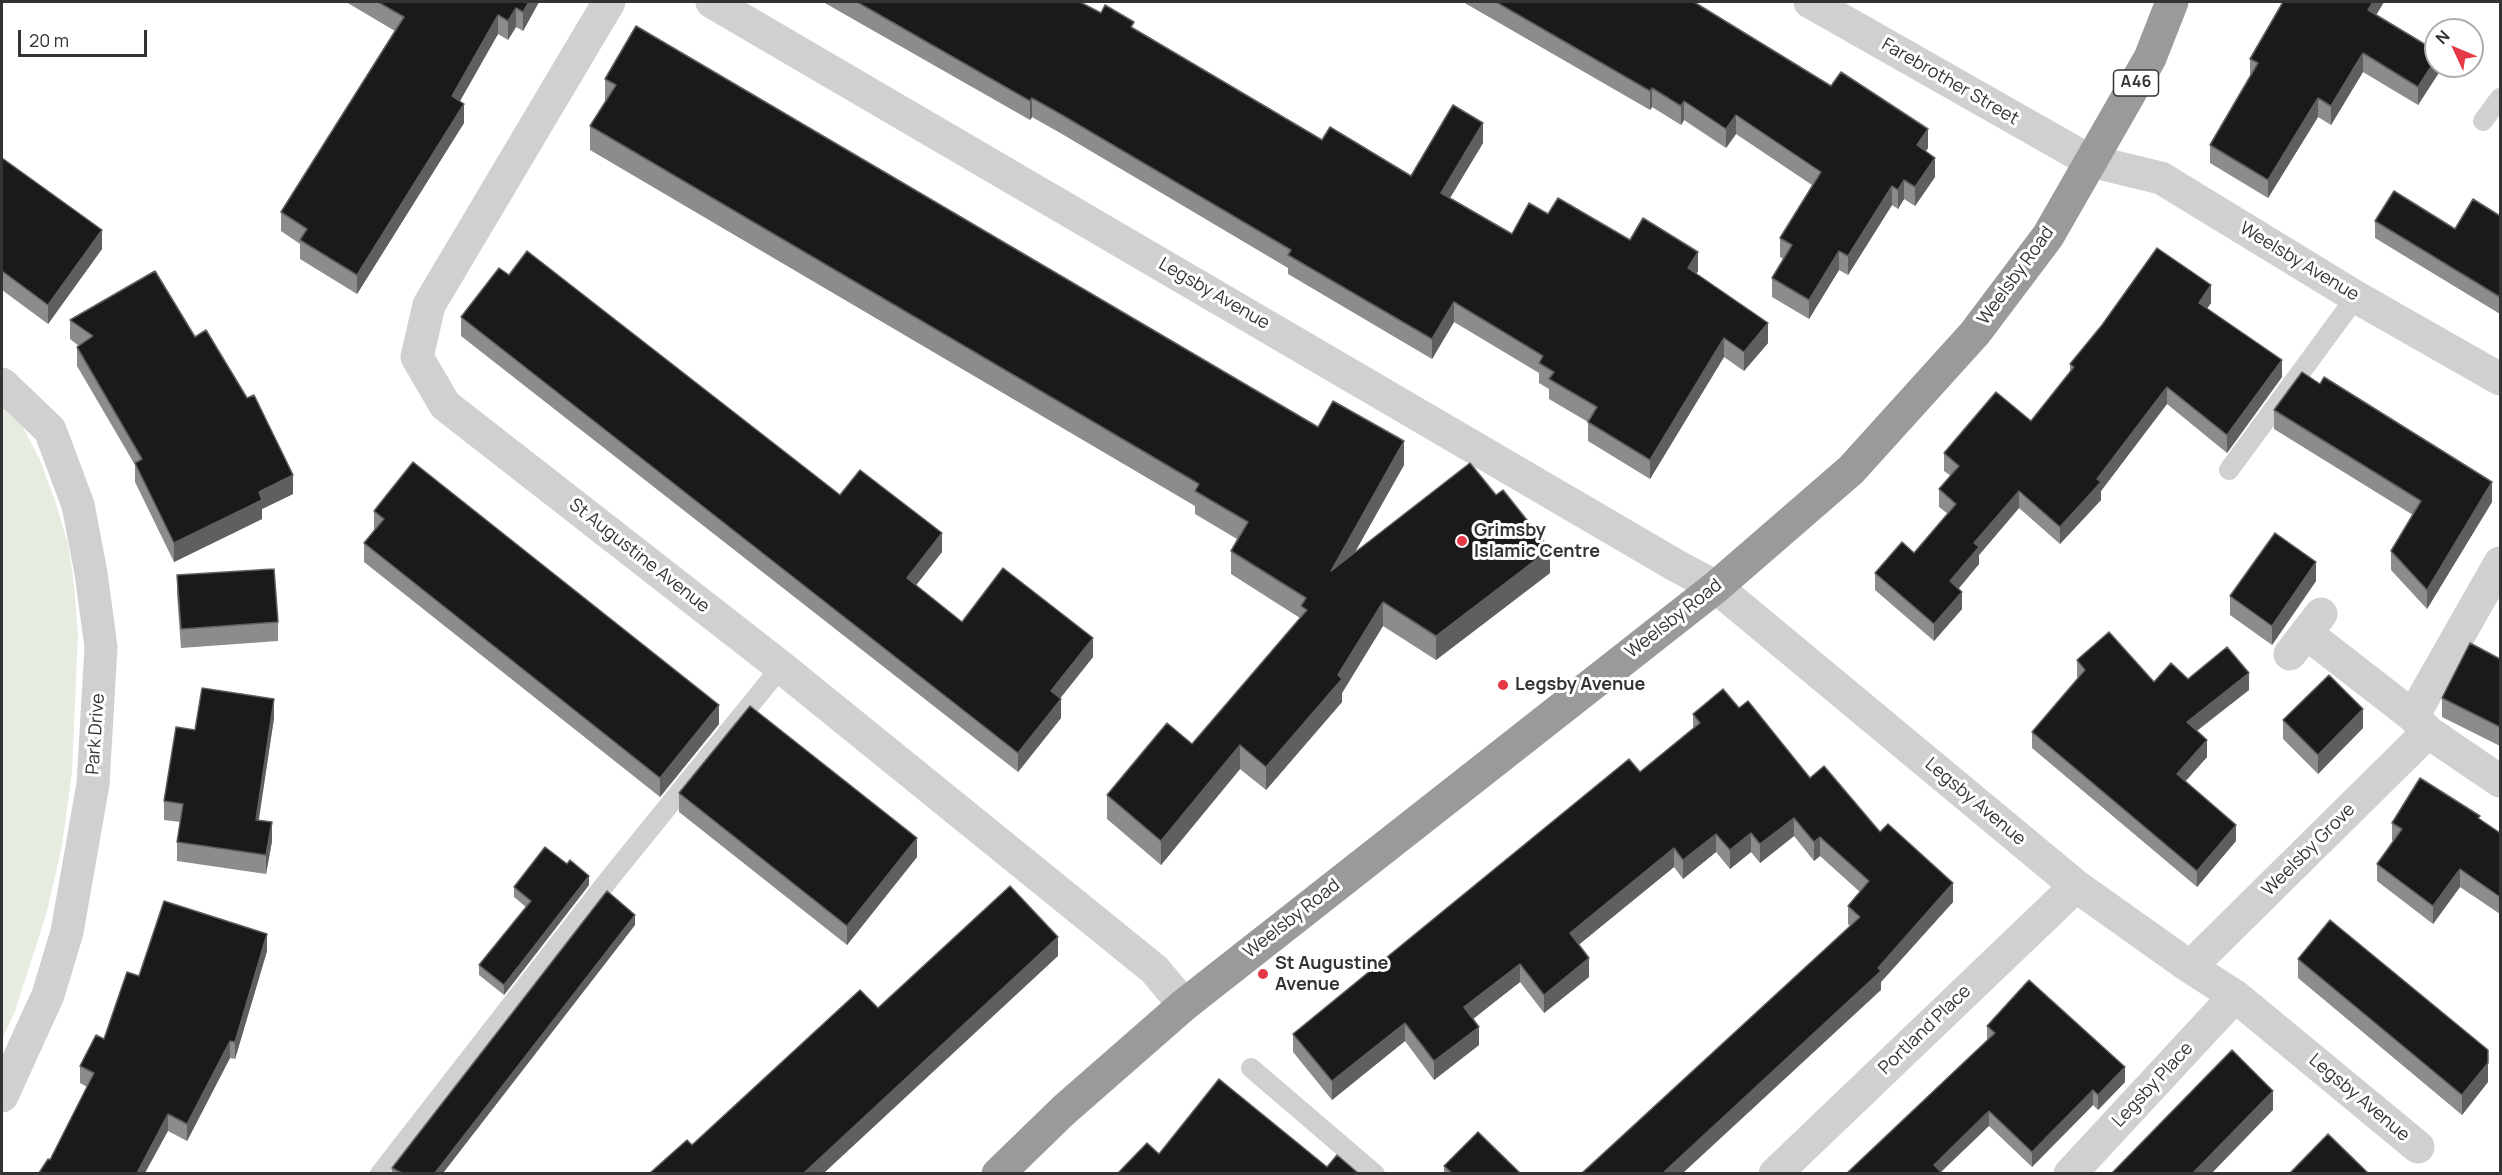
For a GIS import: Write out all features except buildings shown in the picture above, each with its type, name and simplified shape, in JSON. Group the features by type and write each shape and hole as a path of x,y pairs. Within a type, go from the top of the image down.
{"highway":[{"name":"Weelsby Road","path":"998,1173 1064,1110 1184,1005 1716,587 1851,470 1975,333 2048,237 2150,58 2172,2"}],"street":[{"name":"St Augustine Avenue","path":"609,2 429,305 417,357 445,405 781,667 1155,970 1184,1005"},
{"name":"Legsby Avenue","path":"712,2 1716,587 2076,886 2235,996 2418,1147"},
{"name":"Farebrother Street","path":"1810,2 2091,161"},
{"name":"Weelsby Avenue","path":"2091,161 2161,178 2356,297 2500,379"},
{"name":"Park Drive","path":"2,384 50,430 78,505 91,573 101,647 93,784 68,932 48,995 2,1096"},
{"name":"Weelsby Grove","path":"2190,967 2421,724 2500,563"},
{"path":"2306,634 2421,724 2500,781"},
{"name":"Portland Place","path":"1775,1173 2076,886"},
{"name":"Legsby Place","path":"2070,1173 2235,996"}],"lane":[{"path":"2482,121 2500,98"},
{"path":"2229,470 2356,297"},
{"path":"380,1173 610,878 781,667"},
{"path":"1251,1068 1376,1173"}],"shaded area":[{"path":"2,401 23,427 40,460 55,501 68,544 78,634 72,772 62,846 46,915 15,1011 2,1040"}],"place":[{"name":"Grimsby Islamic Centre","path":"1462,541"},
{"name":"Legsby Avenue","path":"1503,685"},
{"name":"St Augustine Avenue","path":"1263,974"}]}
